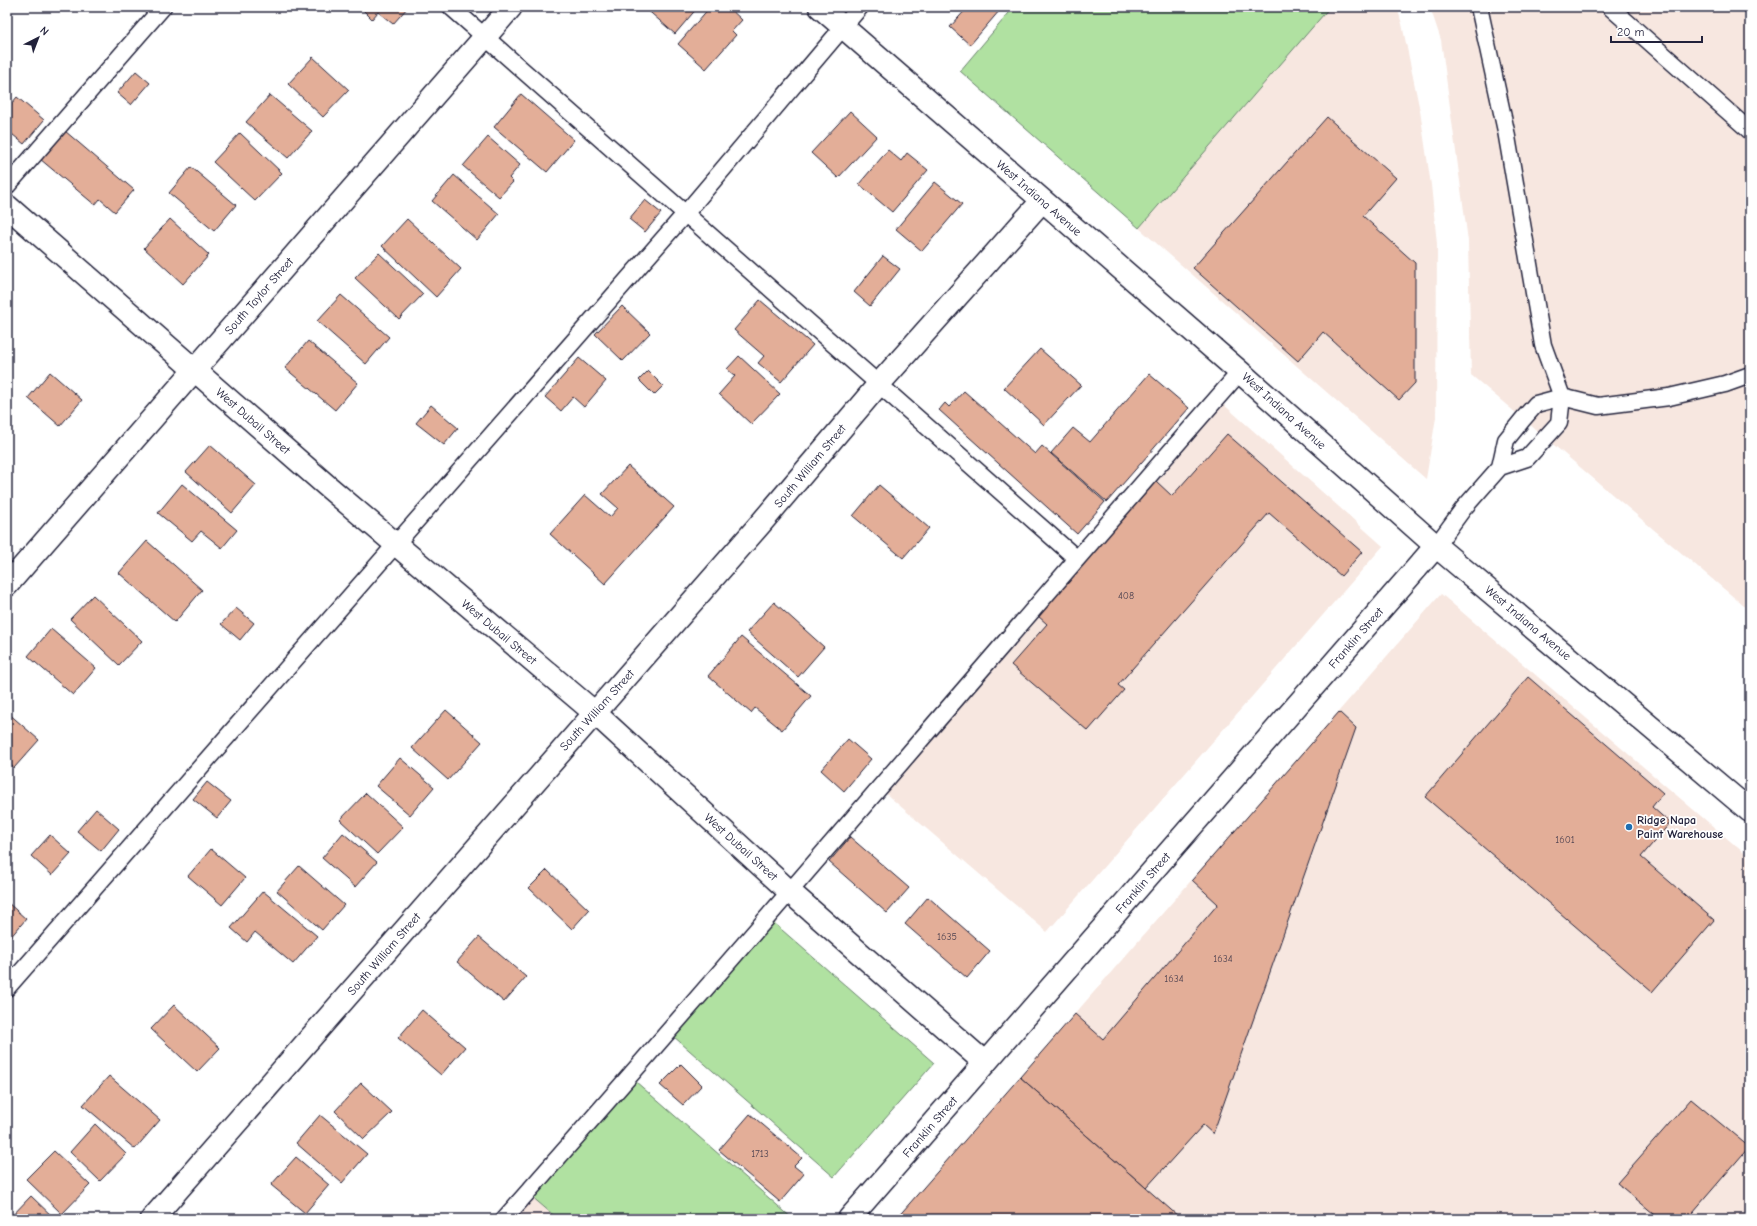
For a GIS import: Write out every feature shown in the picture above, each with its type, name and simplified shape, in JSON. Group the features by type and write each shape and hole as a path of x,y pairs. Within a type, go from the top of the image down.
{"street":[{"name":"South Taylor Street","path":"7,585 512,7"},
{"name":"West Indiana Avenue","path":"820,7 1240,372 1436,546 1750,811"},
{"name":"South William Street","path":"152,1219 767,516 879,384 1042,201"},
{"name":"West Dubail Street","path":"7,206 194,370 595,713 790,892 985,1063"},
{"name":"Franklin Street","path":"849,1219 1436,546"}],"lane":[{"path":"7,186 163,7"},
{"path":"451,7 1076,558"},
{"path":"7,988 302,653 395,543 685,214 860,7"},
{"path":"1479,7 1506,131 1543,345 1562,397 1559,423 1527,458 1500,467"},
{"path":"1610,7 1750,131"},
{"path":"504,1219 790,892 1076,558 1240,372"},
{"path":"1436,546 1463,509 1500,467 1506,440 1536,404 1562,397 1598,406 1669,397 1725,384 1750,375"}],"shaded area":[{"path":"1330,7 1397,7 1402,24 1420,111 1431,185 1437,244 1436,417 1426,479 1139,228"},
{"path":"1430,7 1750,7 1750,611 1471,375 1468,241 1441,40"},
{"path":"1222,403 1383,546 1047,932 885,793"},
{"path":"1441,594 1750,858 1750,1219 896,1219"},
{"path":"531,1196 558,1219 511,1219"}],"green space":[{"path":"1014,7 1330,7 1139,228 960,71"},
{"path":"774,923 934,1063 834,1177 673,1036"},
{"path":"635,1081 793,1219 558,1219 531,1196"}],"building":[{"path":"360,7 408,7 393,24 378,12 372,19"},
{"path":"644,7 698,7 675,34"},
{"path":"710,7 728,7 742,20 732,31 736,35 706,69 678,44"},
{"path":"968,7 997,7 1000,10 970,45 950,27"},
{"path":"313,57 349,90 323,117 288,84"},
{"path":"136,71 150,83 131,105 117,93"},
{"path":"521,94 574,140 547,172 494,127"},
{"path":"270,95 312,131 288,158 246,122"},
{"path":"17,97 44,120 24,144 7,130 7,109"},
{"path":"850,111 877,136 838,178 811,153"},
{"path":"1327,117 1396,178 1363,216 1415,263 1415,383 1399,400 1323,332 1298,361 1193,268"},
{"path":"65,131 134,190 115,212 100,199 95,205 40,159"},
{"path":"240,133 282,173 255,201 213,162"},
{"path":"488,137 520,165 509,178 513,182 499,197 463,166"},
{"path":"888,150 901,161 907,153 928,170 892,212 859,184"},
{"path":"191,167 236,205 214,231 169,193"},
{"path":"454,175 499,214 477,240 432,201"},
{"path":"935,182 962,204 922,251 896,229"},
{"path":"645,200 661,213 645,232 629,219"},
{"path":"170,219 209,255 183,284 144,248"},
{"path":"407,219 461,269 436,297 382,246"},
{"path":"379,253 423,294 399,319 355,278"},
{"path":"883,256 900,269 870,306 854,292"},
{"path":"341,295 389,337 366,364 317,321"},
{"path":"760,300 813,345 781,382 758,363 764,356 734,330"},
{"path":"622,306 650,333 623,361 595,334"},
{"path":"308,341 358,383 335,410 285,368"},
{"path":"1040,349 1081,385 1044,425 1004,388"},
{"path":"739,356 780,394 751,424 719,394 735,376 727,369"},
{"path":"579,358 606,381 584,407 573,397 561,411 545,397"},
{"path":"648,371 663,386 654,395 639,380"},
{"path":"50,372 82,400 60,426 28,398"},
{"path":"1149,374 1189,408 1107,502 1051,453 1073,428 1090,442"},
{"path":"964,391 1035,454 1042,446 1105,502 1077,534 939,410 945,403 949,407"},
{"path":"431,405 458,428 444,445 416,423"},
{"path":"1227,434 1362,552 1341,576 1269,513 1118,685 1124,690 1088,731 1011,665 1047,624 1038,616 1156,481 1172,496"},
{"path":"210,445 256,485 232,513 186,472"},
{"path":"628,466 674,507 605,584 550,534 585,495 610,517 618,508 602,494"},
{"path":"182,484 237,530 222,548 201,531 192,541 158,513"},
{"path":"879,485 929,528 903,558 853,516"},
{"path":"147,541 202,590 175,622 119,573"},
{"path":"93,595 142,641 119,665 70,619"},
{"path":"774,602 824,647 798,677 747,632"},
{"path":"236,608 254,623 240,640 221,624"},
{"path":"51,629 96,668 73,695 28,656"},
{"path":"741,637 811,696 782,730 755,708 751,713 708,676"},
{"path":"1528,677 1663,793 1652,807 1670,823 1641,857 1714,920 1652,992 1425,797"},
{"path":"446,710 482,742 448,780 412,748"},
{"path":"7,712 39,740 14,768 7,762"},
{"path":"1339,712 1356,728 1213,1134 1203,1125 1146,1188 1020,1077 1075,1014 1103,1039 1218,904 1192,880"},
{"path":"848,739 871,759 844,791 821,770"},
{"path":"400,758 434,787 410,815 376,786"},
{"path":"207,782 231,801 217,818 193,799"},
{"path":"366,793 403,827 377,854 340,820"},
{"path":"96,809 119,829 101,851 77,831"},
{"path":"343,833 377,862 355,887 322,858"},
{"path":"50,835 71,854 52,875 31,856"},
{"path":"850,837 909,888 887,913 829,862"},
{"path":"211,849 245,878 222,905 188,876"},
{"path":"299,866 344,905 322,930 277,891"},
{"path":"547,870 589,910 572,929 529,888"},
{"path":"263,891 317,936 293,964 255,932 247,942 231,928"},
{"path":"928,897 990,951 967,978 905,924"},
{"path":"7,902 26,919 9,939 7,937"},
{"path":"479,937 526,977 504,1002 457,962"},
{"path":"174,1005 220,1048 197,1072 151,1029"},
{"path":"422,1010 465,1047 441,1075 398,1038"},
{"path":"681,1064 702,1085 683,1105 660,1085"},
{"path":"109,1076 160,1120 135,1149 83,1105"},
{"path":"1020,1077 1179,1217 1178,1219 896,1219"},
{"path":"361,1083 392,1112 364,1139 335,1111"},
{"path":"1691,1099 1749,1147 1687,1219 1660,1219 1617,1183"},
{"path":"750,1114 802,1158 794,1166 804,1174 780,1202 719,1150"},
{"path":"320,1115 367,1154 342,1183 296,1143"},
{"path":"95,1124 126,1154 100,1181 70,1152"},
{"path":"54,1151 90,1185 62,1214 26,1179"},
{"path":"296,1157 329,1185 305,1213 271,1185"},
{"path":"31,1196 55,1219 9,1219"}],"place":[{"name":"Ridge Napa Paint Warehouse","path":"1629,827"}]}
